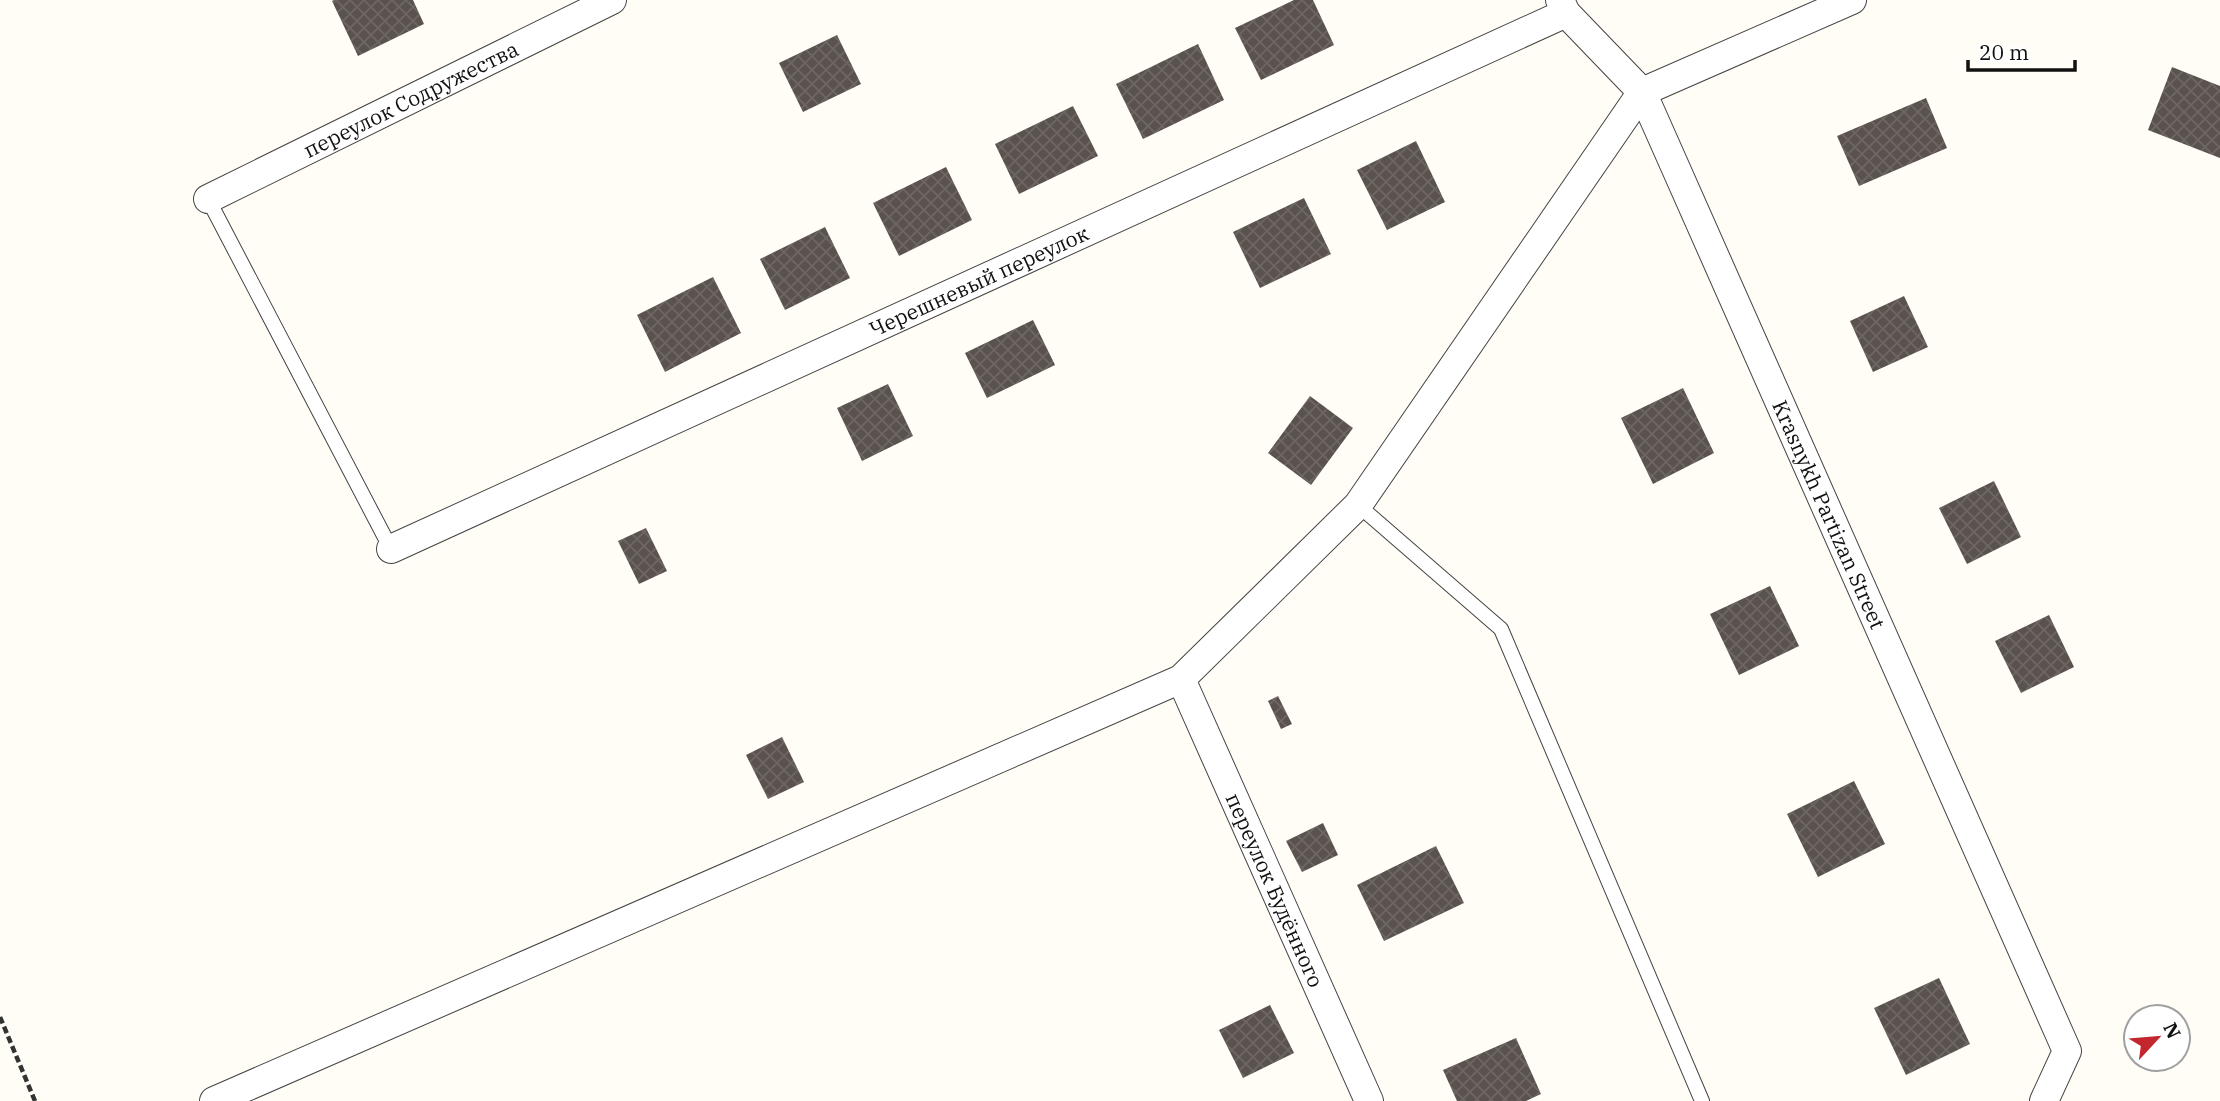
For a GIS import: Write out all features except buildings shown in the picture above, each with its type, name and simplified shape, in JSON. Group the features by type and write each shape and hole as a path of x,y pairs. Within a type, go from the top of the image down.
{"street":[{"name":"переулок Содружества","path":"208,199 612,0"},
{"path":"214,1101 1181,679 1358,505 1642,92 1852,0"},
{"name":"Krasnykh Partizan Street","path":"1563,7 1642,92 2067,1051 2045,1101"},
{"name":"Черешневый переулок","path":"391,549 1563,7"},
{"name":"переулок Будённого","path":"1181,679 1369,1101"}],"lane":[{"path":"208,199 391,549"},
{"path":"1358,505 1501,629 1702,1101"}],"path":[{"path":"0,1017 35,1101"}]}
